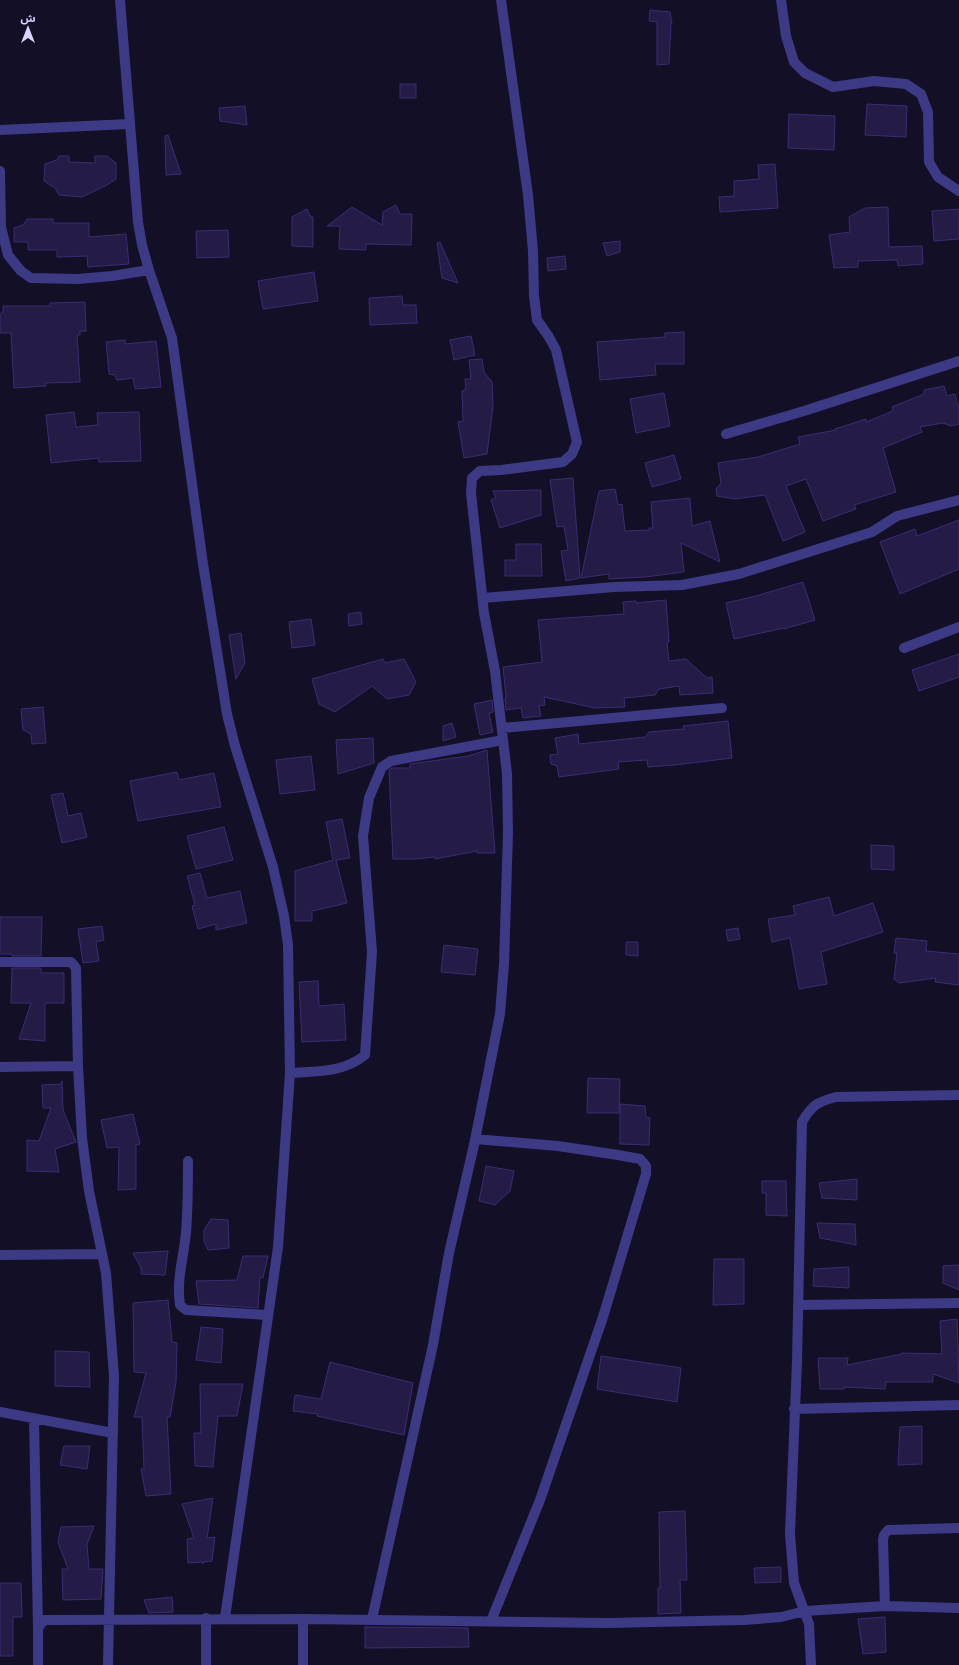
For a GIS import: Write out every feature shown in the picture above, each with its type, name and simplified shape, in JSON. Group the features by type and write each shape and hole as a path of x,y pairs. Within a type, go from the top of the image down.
{"street":[{"path":"120,0 129,124 138,222 142,245 172,338 202,556 228,714 235,746 273,867 284,916 288,945 290,1073 278,1247 224,1618"},
{"path":"372,1619 433,1345 449,1253 475,1140 500,1014 504,964 508,832 507,774 502,728 483,598 471,493 472,478 480,471 501,470 563,462 572,454 577,442 556,350 537,320 534,296 533,251 528,195 520,148 501,0"},
{"path":"781,0 786,36 794,62 805,73 833,87 874,81 906,84 921,94 928,112 929,162 938,177 959,191"},
{"path":"0,130 129,124"},
{"path":"0,171 1,227 8,255 21,271 31,278 78,279 112,276 149,270"},
{"path":"726,434 804,411 959,361"},
{"path":"483,598 614,588 682,585 739,574 872,532 897,516 959,500"},
{"path":"904,648 959,627"},
{"path":"502,728 722,708"},
{"path":"290,1073 343,1068 355,1063 365,1055 372,952 364,836 369,798 382,767 391,761 503,740"},
{"path":"0,962 71,962 76,968 78,1066 82,1138 89,1191 106,1279 114,1376 108,1665"},
{"path":"0,1067 78,1066"},
{"path":"811,1665 810,1631 805,1611 794,1583 790,1534 798,1305 802,1122 810,1109 823,1101 836,1097 959,1095"},
{"path":"475,1140 558,1146 618,1155 640,1160 646,1166 646,1174 603,1317 540,1500 491,1621"},
{"path":"188,1161 186,1234 181,1263 178,1296 180,1305 186,1310 268,1315"},
{"path":"0,1255 102,1254"},
{"path":"798,1305 959,1303"},
{"path":"794,1410 959,1405"},
{"path":"0,1412 114,1433"},
{"path":"34,1419 38,1665"},
{"path":"885,1606 883,1540 884,1535 888,1530 959,1528"},
{"path":"38,1628 44,1620 224,1618 608,1623 736,1620 781,1617 805,1611 885,1606 959,1608"},
{"path":"206,1618 206,1665"},
{"path":"303,1619 304,1665"}],"building":[{"path":"650,10 670,12 672,23 669,64 657,65 657,22 649,21"},
{"path":"400,84 416,84 416,98 400,98"},
{"path":"867,104 907,106 906,137 865,135"},
{"path":"245,106 247,125 220,121 219,108"},
{"path":"789,114 835,116 834,150 788,148"},
{"path":"168,135 181,174 166,175 165,136"},
{"path":"59,156 69,156 69,162 95,163 95,156 107,156 116,163 116,179 82,197 59,195 55,188 44,181 45,164 57,160"},
{"path":"775,164 778,208 720,212 719,197 734,196 734,181 759,179 758,165"},
{"path":"396,205 400,214 412,214 411,245 366,244 366,250 339,249 340,226 327,226 352,207 382,225 383,212"},
{"path":"888,207 889,247 922,246 923,264 898,266 897,260 858,261 858,267 834,268 829,235 850,232 849,217 865,208"},
{"path":"307,209 311,217 313,217 313,247 292,246 292,217"},
{"path":"959,209 959,239 934,241 932,211"},
{"path":"27,219 53,219 53,223 89,223 89,237 126,234 129,264 88,267 87,256 57,257 57,250 28,250 28,242 14,242 14,228 23,225"},
{"path":"228,230 229,257 197,258 196,231"},
{"path":"620,241 620,252 607,256 603,243"},
{"path":"440,242 458,283 442,278 437,243"},
{"path":"565,256 566,269 548,271 547,258"},
{"path":"314,272 318,301 263,309 258,281"},
{"path":"402,296 403,305 416,305 417,323 370,325 369,298"},
{"path":"85,302 86,331 80,331 80,335 77,335 80,382 46,383 46,386 14,388 11,333 0,333 0,314 3,312 3,306 50,306 50,303"},
{"path":"684,332 684,364 655,364 656,375 600,380 597,342 665,337 665,333"},
{"path":"471,336 475,355 454,360 450,340"},
{"path":"125,340 125,344 156,341 161,387 135,389 133,378 117,380 115,375 109,374 106,342"},
{"path":"482,359 484,372 492,382 493,406 487,454 464,458 458,422 463,421 462,391 466,389 465,379 471,379 469,360"},
{"path":"944,386 947,396 955,394 959,409 959,424 951,426 943,423 920,427 922,432 883,448 896,492 854,505 856,509 823,521 806,479 786,486 805,532 783,541 765,495 735,499 717,496 716,489 721,483 718,463 758,457 800,444 798,437 836,430 835,429 866,419 866,422 893,411 892,407 924,394 924,390"},
{"path":"664,393 670,426 636,433 630,399"},
{"path":"74,412 76,427 98,425 97,413 139,412 141,461 99,462 99,458 51,463 46,415"},
{"path":"674,455 681,479 652,487 645,463"},
{"path":"573,478 580,578 566,581 561,551 568,550 564,526 557,527 550,480"},
{"path":"615,489 618,505 622,504 625,531 650,530 649,528 653,528 651,502 690,498 692,526 710,521 720,562 681,543 684,572 645,577 609,579 609,574 581,578 599,491"},
{"path":"541,490 541,515 500,528 491,500 496,498 493,491"},
{"path":"959,520 959,569 900,594 880,542 915,529 917,536"},
{"path":"516,544 541,544 542,576 505,576 505,560 516,560"},
{"path":"803,582 815,620 784,629 734,639 726,603"},
{"path":"666,600 669,661 686,659 707,678 712,677 713,693 680,695 679,686 659,689 655,695 624,698 625,707 595,708 544,697 545,705 539,706 541,716 523,718 521,708 506,710 503,667 542,662 538,620 624,614 623,602 636,601 636,603"},
{"path":"361,612 362,624 349,626 348,614"},
{"path":"311,619 315,645 292,648 289,622"},
{"path":"241,633 245,663 236,679 229,635"},
{"path":"959,654 959,677 919,691 912,670"},
{"path":"383,659 385,663 404,659 416,682 409,695 387,699 372,686 335,712 319,704 312,679"},
{"path":"492,700 493,712 489,713 493,732 480,735 474,704"},
{"path":"43,707 46,743 32,744 31,734 23,730 21,709"},
{"path":"728,721 732,758 648,767 647,760 618,762 619,769 559,777 557,766 551,764 550,755 558,754 555,738 578,734 579,744 645,737 649,732 684,729 683,726"},
{"path":"452,723 456,737 443,741 443,726"},
{"path":"373,738 374,763 338,774 336,740"},
{"path":"487,750 495,853 477,853 477,851 435,859 435,857 393,859 389,770 392,768 410,768 410,764 468,756"},
{"path":"311,756 315,790 280,794 276,760"},
{"path":"177,772 179,780 214,773 221,807 138,821 130,781"},
{"path":"63,793 68,816 81,813 87,837 62,843 51,795"},
{"path":"342,819 350,858 336,860 347,903 312,911 312,921 295,921 295,871 333,860 326,822"},
{"path":"224,827 233,860 196,869 187,836"},
{"path":"871,845 894,846 894,870 871,869"},
{"path":"200,873 207,898 240,891 247,923 216,930 216,924 198,929 192,906 195,905 187,876"},
{"path":"829,897 834,916 873,903 883,932 821,952 827,984 799,989 790,938 772,942 768,919 795,915 793,906"},
{"path":"0,917 42,917 41,956 12,956 12,954 0,954"},
{"path":"102,926 104,940 96,942 99,961 83,963 78,929"},
{"path":"738,928 740,939 728,941 726,930"},
{"path":"896,938 927,941 926,951 959,954 959,985 935,982 936,978 899,983 894,979 897,953 894,953"},
{"path":"626,942 638,942 638,956 626,955"},
{"path":"444,945 478,949 475,975 441,972"},
{"path":"12,968 41,968 41,973 64,973 64,1003 45,1003 45,1041 19,1039 31,1003 11,1003"},
{"path":"318,981 319,1006 344,1004 346,1040 302,1042 299,982"},
{"path":"588,1078 620,1079 619,1113 587,1113"},
{"path":"62,1081 63,1110 76,1142 55,1149 59,1172 27,1171 27,1140 39,1141 51,1108 43,1108 42,1085 61,1084"},
{"path":"620,1104 645,1106 646,1117 650,1118 649,1145 620,1144"},
{"path":"133,1114 140,1144 136,1145 136,1189 118,1190 119,1147 107,1148 101,1120"},
{"path":"486,1166 514,1171 510,1191 495,1205 479,1201"},
{"path":"857,1179 857,1200 822,1198 819,1183"},
{"path":"762,1181 786,1181 787,1216 766,1215 766,1193 762,1193"},
{"path":"211,1219 228,1220 229,1248 208,1250 204,1241 204,1230"},
{"path":"817,1223 855,1224 856,1245 820,1238"},
{"path":"168,1251 165,1275 141,1274 141,1268 133,1253"},
{"path":"243,1256 268,1256 263,1278 260,1278 258,1308 199,1304 196,1281 237,1280"},
{"path":"714,1259 744,1259 744,1304 713,1305"},
{"path":"959,1265 959,1290 943,1283 943,1266"},
{"path":"849,1267 849,1288 813,1286 814,1269"},
{"path":"168,1300 172,1342 177,1343 176,1382 170,1417 167,1417 171,1494 146,1496 141,1469 144,1469 142,1417 134,1417 146,1373 134,1372 133,1303"},
{"path":"957,1319 959,1383 933,1374 933,1382 886,1382 885,1389 844,1387 844,1389 820,1389 818,1358 848,1358 847,1365 902,1353 942,1354 940,1321"},
{"path":"201,1327 223,1329 221,1363 196,1360"},
{"path":"55,1351 89,1352 90,1387 55,1386"},
{"path":"601,1356 681,1368 677,1402 597,1389"},
{"path":"330,1362 413,1383 404,1435 317,1416 318,1414 293,1411 295,1395 321,1399"},
{"path":"200,1384 243,1384 237,1416 218,1416 213,1467 195,1466 194,1433 201,1433"},
{"path":"922,1426 922,1464 898,1465 900,1427"},
{"path":"64,1446 90,1446 87,1469 60,1465"},
{"path":"213,1498 207,1538 215,1537 212,1561 203,1562 203,1564 202,1562 188,1563 187,1539 194,1538 182,1504"},
{"path":"685,1511 687,1580 680,1580 681,1613 658,1614 658,1588 660,1588 659,1512"},
{"path":"94,1526 87,1544 89,1569 103,1569 101,1599 63,1600 62,1569 68,1569 58,1542 61,1527"},
{"path":"781,1567 781,1582 755,1583 754,1568"},
{"path":"0,1583 21,1583 22,1617 13,1617 13,1656 0,1656"},
{"path":"172,1597 173,1612 149,1613 144,1600"},
{"path":"885,1617 886,1652 863,1654 858,1619"},
{"path":"365,1627 468,1628 469,1647 365,1648"}]}
